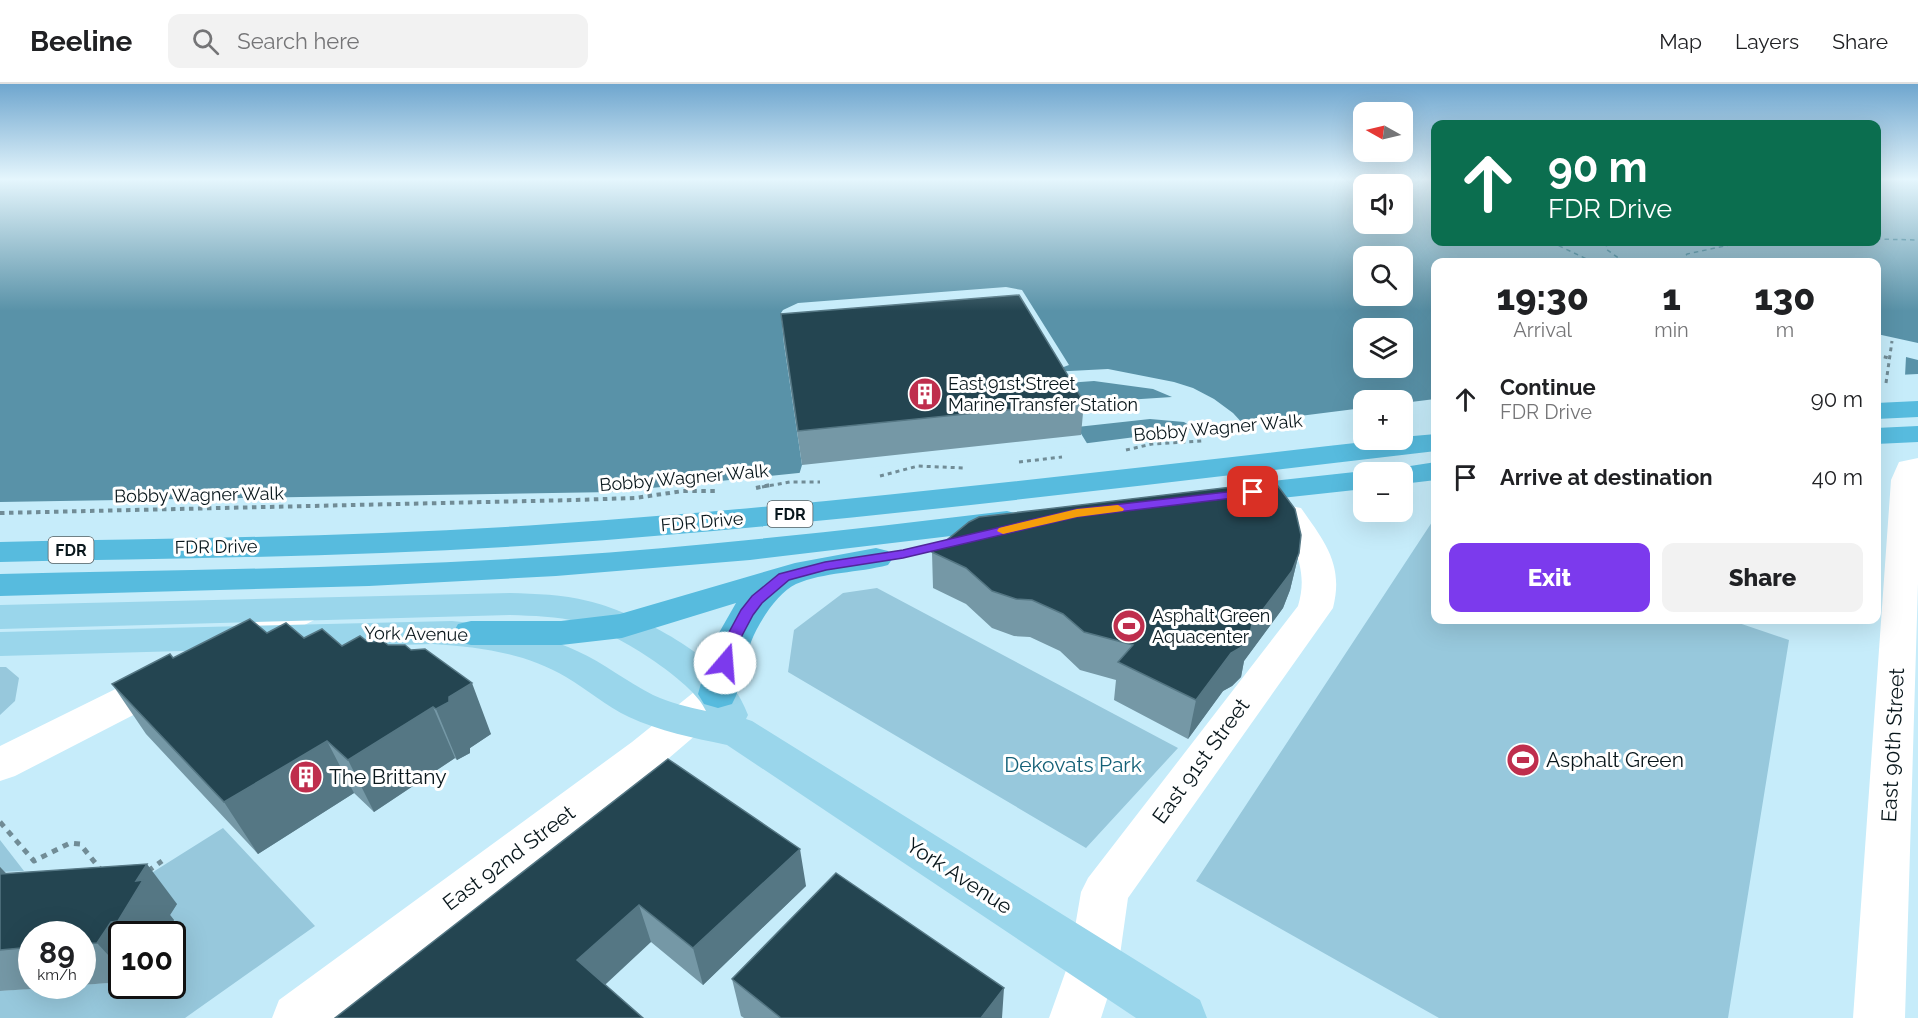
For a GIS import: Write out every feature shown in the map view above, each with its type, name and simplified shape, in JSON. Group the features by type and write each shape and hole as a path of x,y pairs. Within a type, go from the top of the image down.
{"highway":[{"path":"1881,411 1918,409"},
{"path":"1881,436 1918,434"},
{"name":"FDR Drive","path":"0,552 435,541 661,526 880,505 1431,443"},
{"path":"1413,474 1431,472"},
{"path":"1214,497 1353,481"},
{"name":"FDR Drive","path":"0,585 363,576 505,569 735,552 1077,513"},
{"path":"471,633 561,633 622,626 825,566 903,554 1042,521"},
{"path":"0,535 142,549"},
{"path":"703,708 737,629 757,599 784,577"}],"main road":[{"name":"York Avenue","path":"307,609 510,604 542,605 588,612 608,618 691,670 703,708"},
{"path":"0,617 307,609"},
{"name":"York Avenue","path":"255,636 404,632 471,633 540,651 576,666 642,706 703,708 1180,1018"},
{"path":"0,644 255,636"}],"street":[{"name":"East 90th Street","path":"1879,1018 1912,469"},
{"name":"East 91st Street","path":"1076,1018 1094,962 1104,892 1315,608 1321,582 1320,572 1309,543 1290,515"},
{"path":"0,765 307,609"},
{"name":"East 92nd Street","path":"298,1018 703,708"}],"path":[{"path":"1886,383 1892,341"},
{"path":"1881,356 1889,358"},
{"name":"Bobby Wagner Walk","path":"1118,452 1152,444 1210,440"},
{"path":"1017,462 1048,457 1071,457"},
{"path":"874,478 918,466 974,467"},
{"name":"Bobby Wagner Walk","path":"754,489 790,482 821,482"},
{"name":"Bobby Wagner Walk","path":"0,513 575,500 634,498 683,491 723,491"},
{"path":"0,822 34,861 70,843 80,844 102,872 91,873"},
{"path":"144,873 162,861"}],"green space":[{"name":"Asphalt Green","path":"1431,524 1431,624 1742,624 1789,640 1728,1018 1439,1018 1196,881"},
{"name":"Dekovats Park","path":"877,588 1178,748 1086,848 788,672 794,630 843,593"},
{"path":"0,667 6,667 19,678 15,701 0,715"},
{"path":"223,828 315,926 185,1018 0,1018 0,991 18,990 18,999 96,999 96,984 108,983 108,999 186,999 186,921 167,921 176,904 110,899"},
{"path":"0,840 24,871 0,872"}],"shaded area":[{"path":"0,224 1353,224 1353,234 1413,234 1413,224 1431,224 1431,246 1881,246 1881,224 1918,224 1918,374 1881,376 1881,258 1431,258 1431,400 1413,402 1413,390 1353,390 1353,409 1073,445 612,492 0,502"}],"pier":[{"name":"East 91st Street Marine Transfer Station","path":"1006,287 1022,290 1069,365 1050,372 1108,369 1174,382 1193,388 1214,399 1233,413 1245,426 1200,432 1184,422 1150,419 1077,427 1088,445 799,475 802,465 781,313 798,303","holes":["1094,381 1153,389 1172,397 1064,404 1053,384"]},
{"path":"1881,335 1918,343 1918,360 1906,357 1905,376 1881,376"}],"building":[{"name":"East 91st Street Marine Transfer Station","path":"1019,295 1084,402 798,431 781,314"},
{"name":"Asphalt Green Aquacenter","path":"1275,482 1295,509 1301,535 1299,553 1292,571 1252,624 1249,639 1231,653 1196,700 1118,662 1133,645 1084,632 1063,614 1032,600 1016,599 992,591 966,568 932,552 969,522 979,517"},
{"path":"250,619 267,633 286,623 304,638 322,629 342,646 360,636 368,642 383,641 388,645 405,645 411,650 425,649 472,683 449,697 449,702 436,709 433,707 348,760 327,741 224,802 112,684 170,654 173,658"},
{"path":"668,759 800,849 693,948 639,905 577,960 643,1018 335,1018"},
{"path":"147,864 136,881 143,880 118,921 108,921 108,926 97,943 96,921 18,921 18,948 0,950 0,874"},
{"path":"836,873 1004,988 981,1018 781,1018 732,979"}],"ferry route":[{"path":"1881,239 1918,240"},
{"path":"1559,246 1585,258"},
{"path":"1606,246 1606,249 1618,258"},
{"path":"1684,258 1687,254 1725,246"}],"slow traffic":[{"path":"1003,531 1077,513 1118,509"}],"place":[{"name":"East 91st Street Marine Transfer Station","path":"925,394"},
{"name":"Asphalt Green Aquacenter","path":"1129,626"},
{"name":"Asphalt Green","path":"1523,760"},
{"name":"The Brittany","path":"306,777"}],"route":[{"path":"725,663 728,647 746,614 757,599 784,577 825,566 903,554 1077,513 1253,492"}]}
